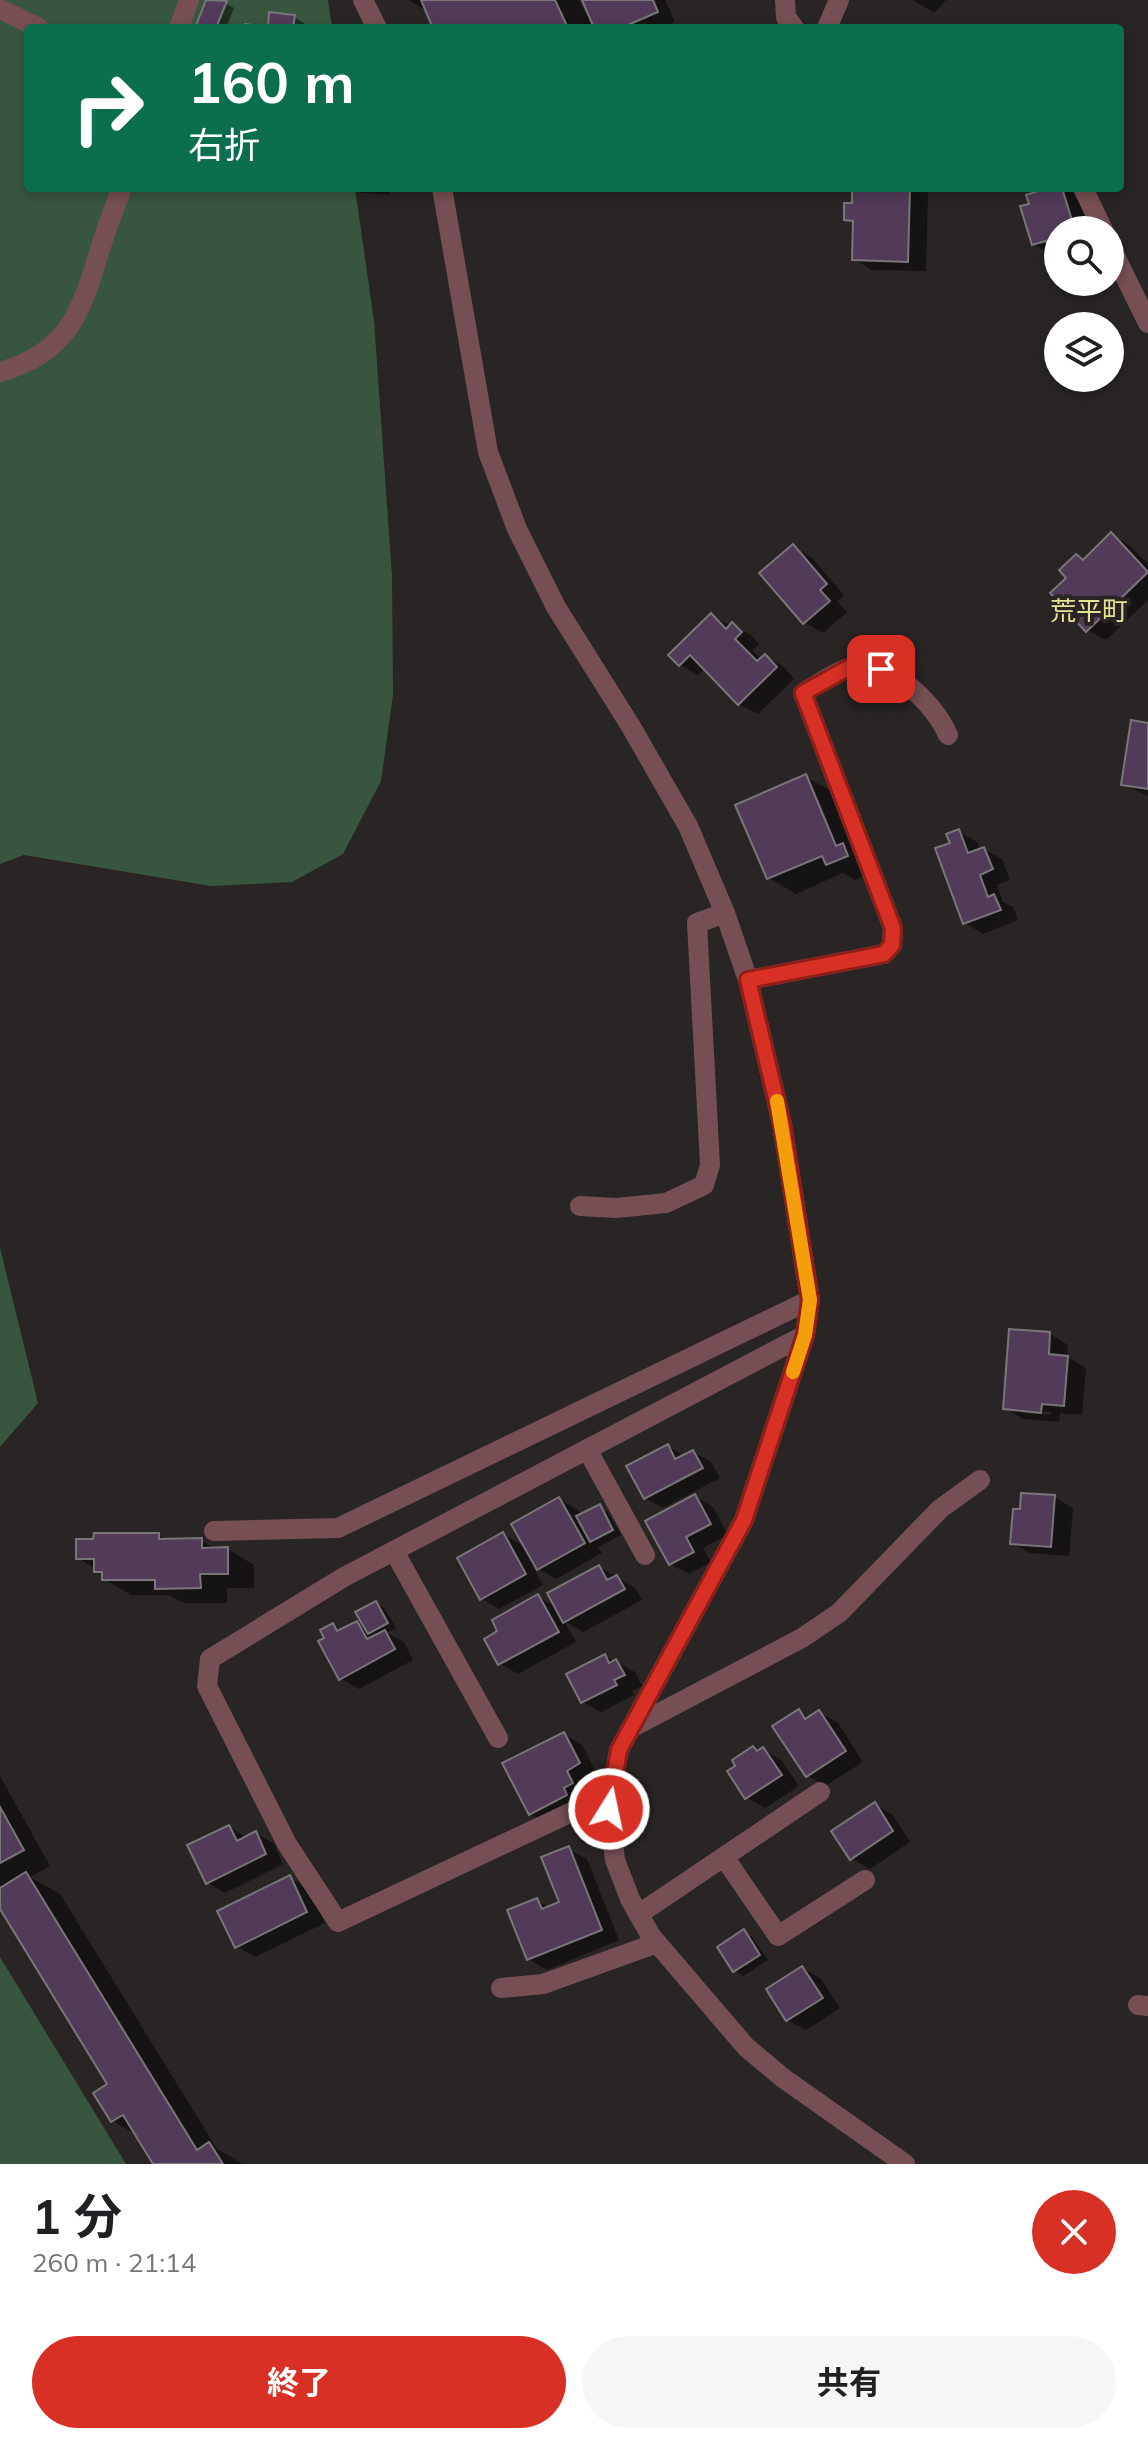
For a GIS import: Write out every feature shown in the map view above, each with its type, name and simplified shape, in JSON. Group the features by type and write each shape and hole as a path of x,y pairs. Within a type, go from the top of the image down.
{"street":[{"path":"180,24 189,0"},
{"path":"363,0 375,24"},
{"path":"785,0 786,17 791,24"},
{"path":"829,24 839,0"},
{"path":"0,9 31,24"},
{"path":"0,372 27,365 61,340 82,306 121,192"},
{"path":"443,192 488,452 517,529 556,607 630,725 688,826 725,913 748,980 782,1124 810,1300 805,1335 744,1520 619,1750 609,1809 615,1860 639,1914 657,1943 746,2047 783,2078 905,2164"},
{"path":"1085,192 1096,216"},
{"path":"1124,274 1148,323"},
{"path":"748,980 884,954 892,945 893,928 803,693 848,668 881,669 907,685 942,721 948,735"},
{"path":"580,1206 616,1208 666,1203 704,1185 710,1165 697,923 725,913"},
{"path":"214,1531 338,1528 810,1300"},
{"path":"612,1793 338,1922 287,1844 207,1686 210,1659 344,1577 805,1335"},
{"path":"587,1449 645,1555"},
{"path":"631,1728 802,1638 839,1613 940,1509 980,1480"},
{"path":"394,1551 498,1738"},
{"path":"639,1914 820,1792"},
{"path":"724,1857 778,1936 865,1880"},
{"path":"501,1988 543,1984 657,1943"}],"green space":[{"path":"0,0 328,0 331,24 24,24 24,192 356,192 374,321 392,576 393,695 381,781 343,854 292,882 211,886 24,855 0,864"},
{"path":"0,1248 38,1403 0,1447"},
{"path":"0,1957 126,2164 0,2164"}],"building":[{"path":"206,0 227,1 218,24 197,24"},
{"path":"421,0 555,0 566,24 431,24"},
{"path":"582,0 653,0 658,12 630,24 592,24"},
{"path":"269,12 295,15 294,24 268,24"},
{"path":"852,192 910,192 908,262 852,260 853,221 844,220 844,203 852,203"},
{"path":"1063,192 1071,216 1044,216 1044,242 1032,245 1020,206 1029,204 1026,195"},
{"path":"1111,532 1148,572 1086,632 1050,593 1066,578 1059,570 1076,554 1083,560"},
{"path":"793,544 827,584 820,590 830,601 803,624 759,573"},
{"path":"711,613 726,629 732,622 742,632 735,639 757,661 765,654 777,667 738,705 690,655 679,666 668,655"},
{"path":"1131,720 1148,723 1148,789 1121,785"},
{"path":"806,774 836,846 843,843 848,856 826,865 822,856 767,879 735,805"},
{"path":"959,829 968,853 984,847 993,869 980,875 988,897 994,894 1001,910 963,924 935,848 950,843 946,834"},
{"path":"1009,1329 1050,1332 1049,1354 1068,1356 1064,1406 1042,1404 1041,1413 1003,1409"},
{"path":"668,1444 675,1459 693,1450 703,1468 644,1499 626,1466"},
{"path":"1021,1493 1055,1495 1051,1547 1010,1544 1013,1509 1020,1509"},
{"path":"695,1494 711,1524 686,1537 694,1552 669,1565 645,1521"},
{"path":"559,1497 585,1543 537,1570 511,1524"},
{"path":"600,1504 613,1530 590,1542 576,1516"},
{"path":"503,1532 526,1574 480,1600 457,1558"},
{"path":"94,1533 159,1533 159,1539 202,1538 202,1548 228,1547 228,1574 200,1574 201,1588 155,1589 155,1580 102,1580 102,1572 94,1572 94,1559 76,1559 76,1539 93,1539"},
{"path":"599,1565 607,1580 617,1575 625,1589 563,1623 547,1593"},
{"path":"538,1594 559,1632 498,1665 484,1639 497,1631 492,1620"},
{"path":"376,1601 388,1623 368,1634 355,1612"},
{"path":"357,1621 367,1639 385,1630 395,1649 339,1680 318,1641 324,1638 320,1630 333,1623 337,1631"},
{"path":"605,1654 609,1663 616,1659 625,1675 614,1680 617,1685 581,1703 566,1674"},
{"path":"799,1709 805,1719 819,1710 846,1751 806,1777 772,1726"},
{"path":"564,1732 580,1763 567,1771 573,1783 564,1788 567,1795 529,1815 502,1763"},
{"path":"753,1746 757,1751 763,1747 782,1775 745,1799 727,1771 735,1766 732,1760"},
{"path":"875,1802 893,1831 850,1860 831,1831"},
{"path":"0,1807 24,1850 0,1863"},
{"path":"229,1825 237,1841 256,1831 266,1854 206,1884 187,1845"},
{"path":"569,1846 602,1930 527,1960 507,1910 537,1898 542,1909 559,1902 541,1857"},
{"path":"26,1872 197,2150 209,2142 223,2164 153,2164 123,2115 111,2122 93,2093 107,2084 0,1909 0,1888"},
{"path":"290,1875 307,1912 235,1948 217,1911"},
{"path":"744,1929 760,1955 733,1972 717,1947"},
{"path":"802,1966 823,1998 786,2021 766,1989"}],"slow traffic":[{"path":"777,1101 810,1300 805,1335 793,1372"}],"district":[{"name":"荒平町","path":"1089,611"}],"route":[{"path":"609,1809 619,1750 744,1520 805,1335 810,1300 782,1124 748,980 884,954 892,945 893,928 803,693 848,668 881,669"}]}
